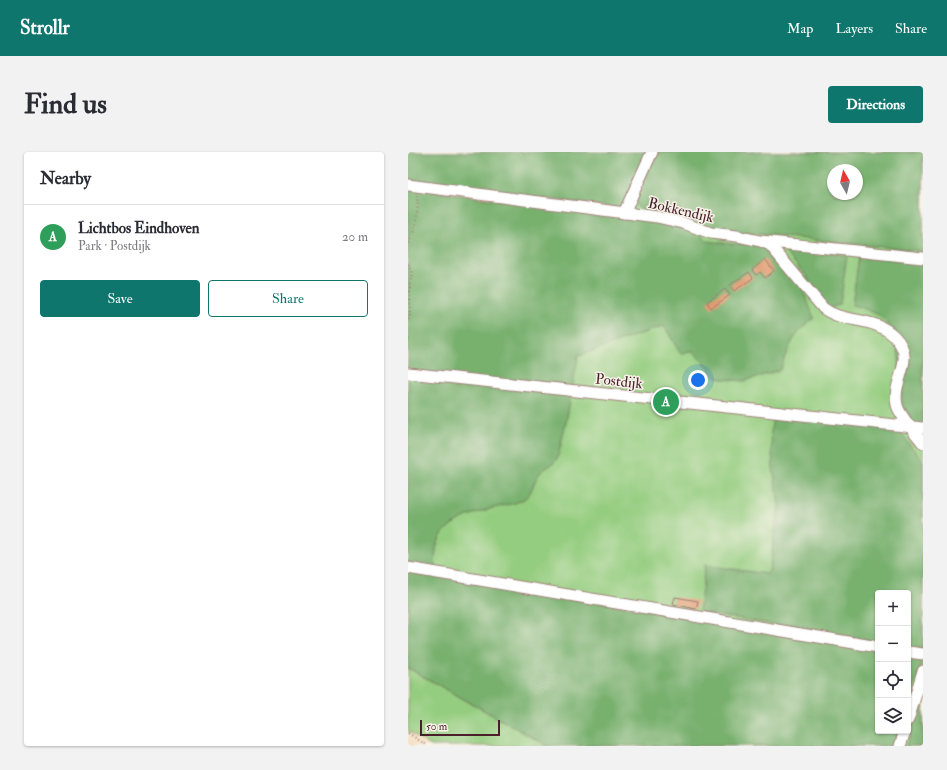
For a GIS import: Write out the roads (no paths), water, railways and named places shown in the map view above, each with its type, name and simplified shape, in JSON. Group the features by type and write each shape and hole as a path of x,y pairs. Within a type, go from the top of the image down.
{"street":[{"path":"624,213 652,152"},
{"name":"Bokkendijk","path":"412,186 657,217 683,223 711,233 737,236 760,241 923,258"},
{"path":"760,241 770,245 823,308 830,313 868,322 885,328 894,336 902,347 905,360 898,384 896,396 897,407 923,443"},
{"name":"Postdijk","path":"408,373 923,428"},
{"path":"408,568 875,646"},
{"path":"911,652 923,654"},
{"path":"911,710 923,671"},
{"path":"900,746 904,734"}],"place":[{"name":"Lichtbos Eindhoven","path":"666,402"}]}
